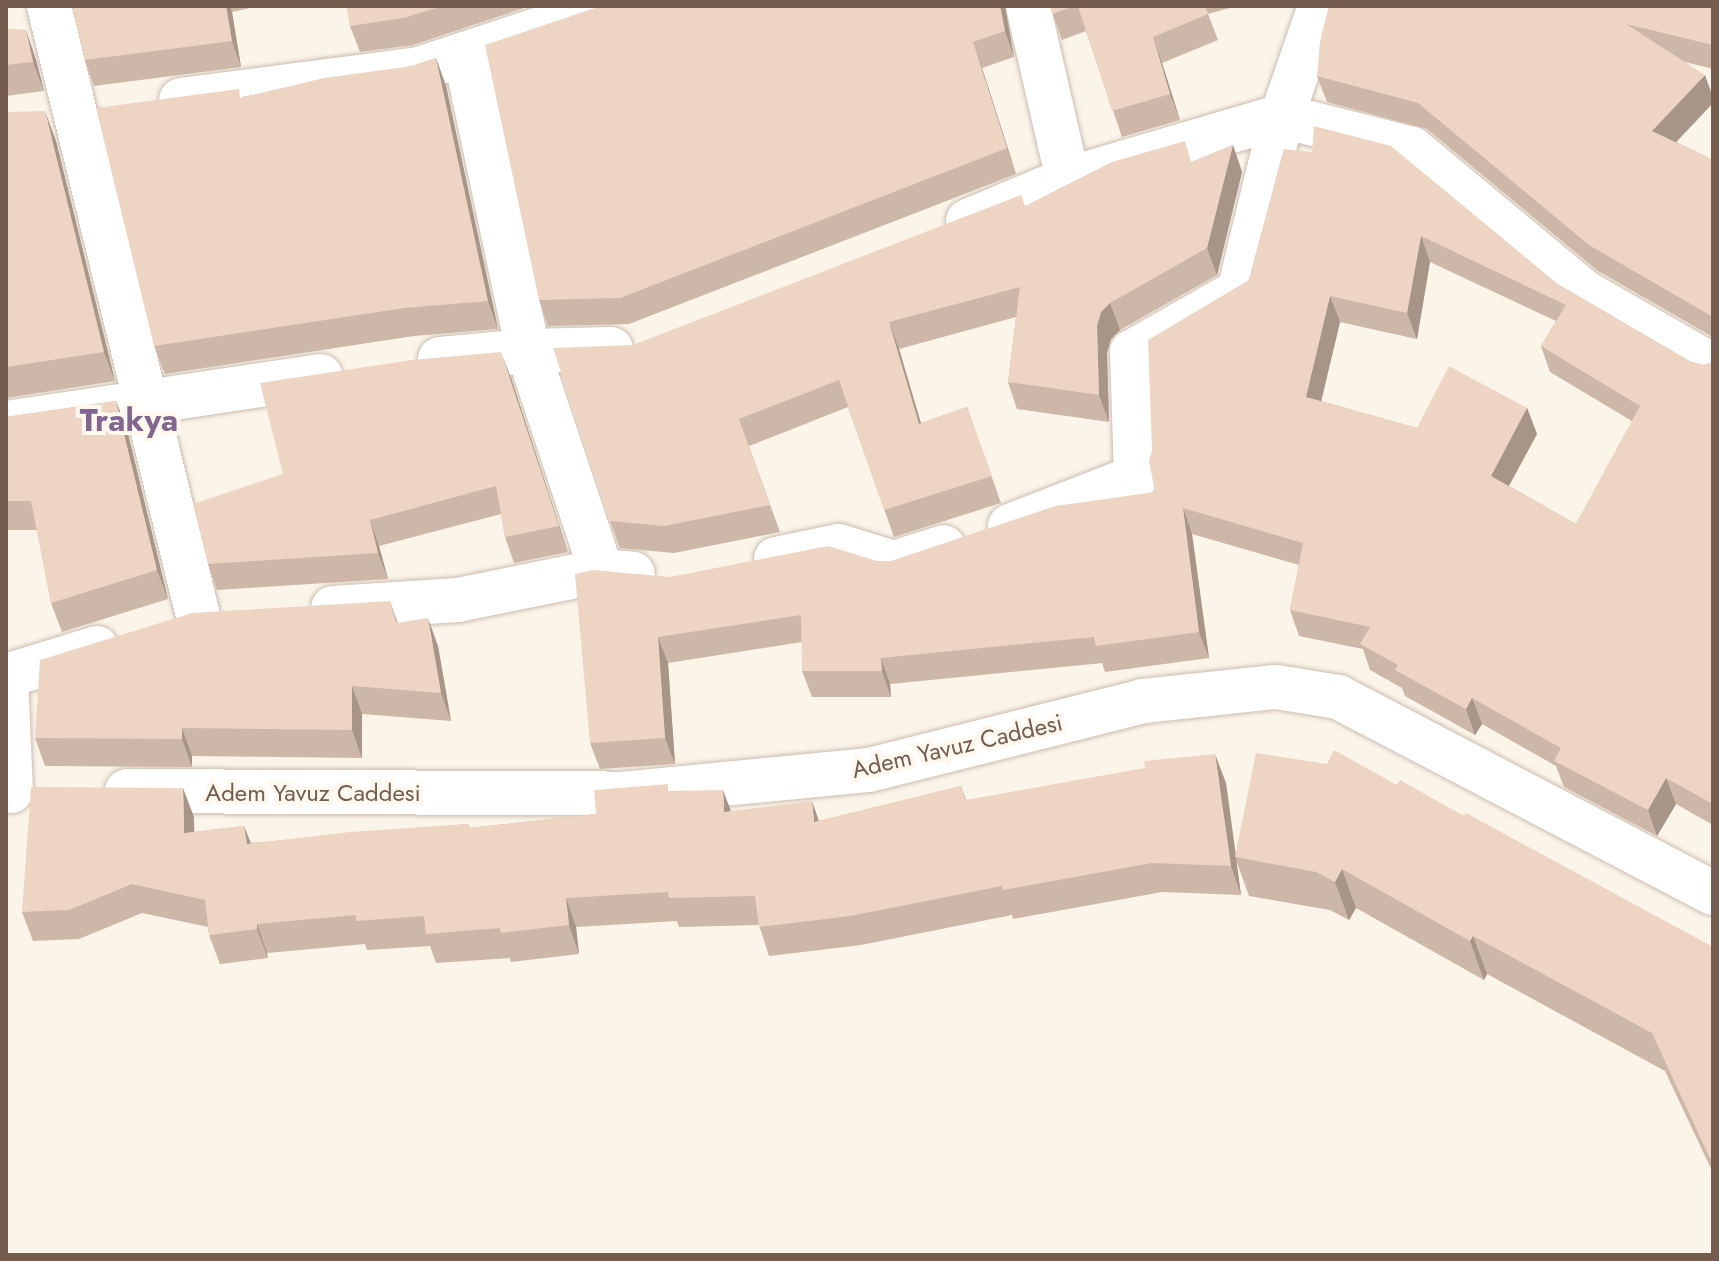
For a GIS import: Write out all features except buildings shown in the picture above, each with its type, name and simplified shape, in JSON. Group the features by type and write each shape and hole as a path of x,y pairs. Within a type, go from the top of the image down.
{"street":[{"path":"49,6 90,112 149,404 198,616"},
{"path":"90,112 419,69 610,6"},
{"path":"1028,6 1068,179"},
{"path":"731,568 839,546 894,563 1018,524 1136,477 1132,352 1239,291 1282,116 1320,6"},
{"path":"465,54 528,351 601,571"},
{"path":"931,235 1068,179 1282,116 1412,149 1584,292 1713,366"},
{"path":"403,363 528,351 634,349 649,343"},
{"path":"6,423 149,404 358,370"},
{"path":"290,610 458,600 601,571 675,578"},
{"path":"8,791 6,676 198,616 244,613"},
{"name":"Adem Yavuz Caddesi","path":"8,791 620,794 869,770 1143,701 1276,687 1338,697 1713,893"}],"district":[{"name":"Trakya","path":"129,420"}]}
